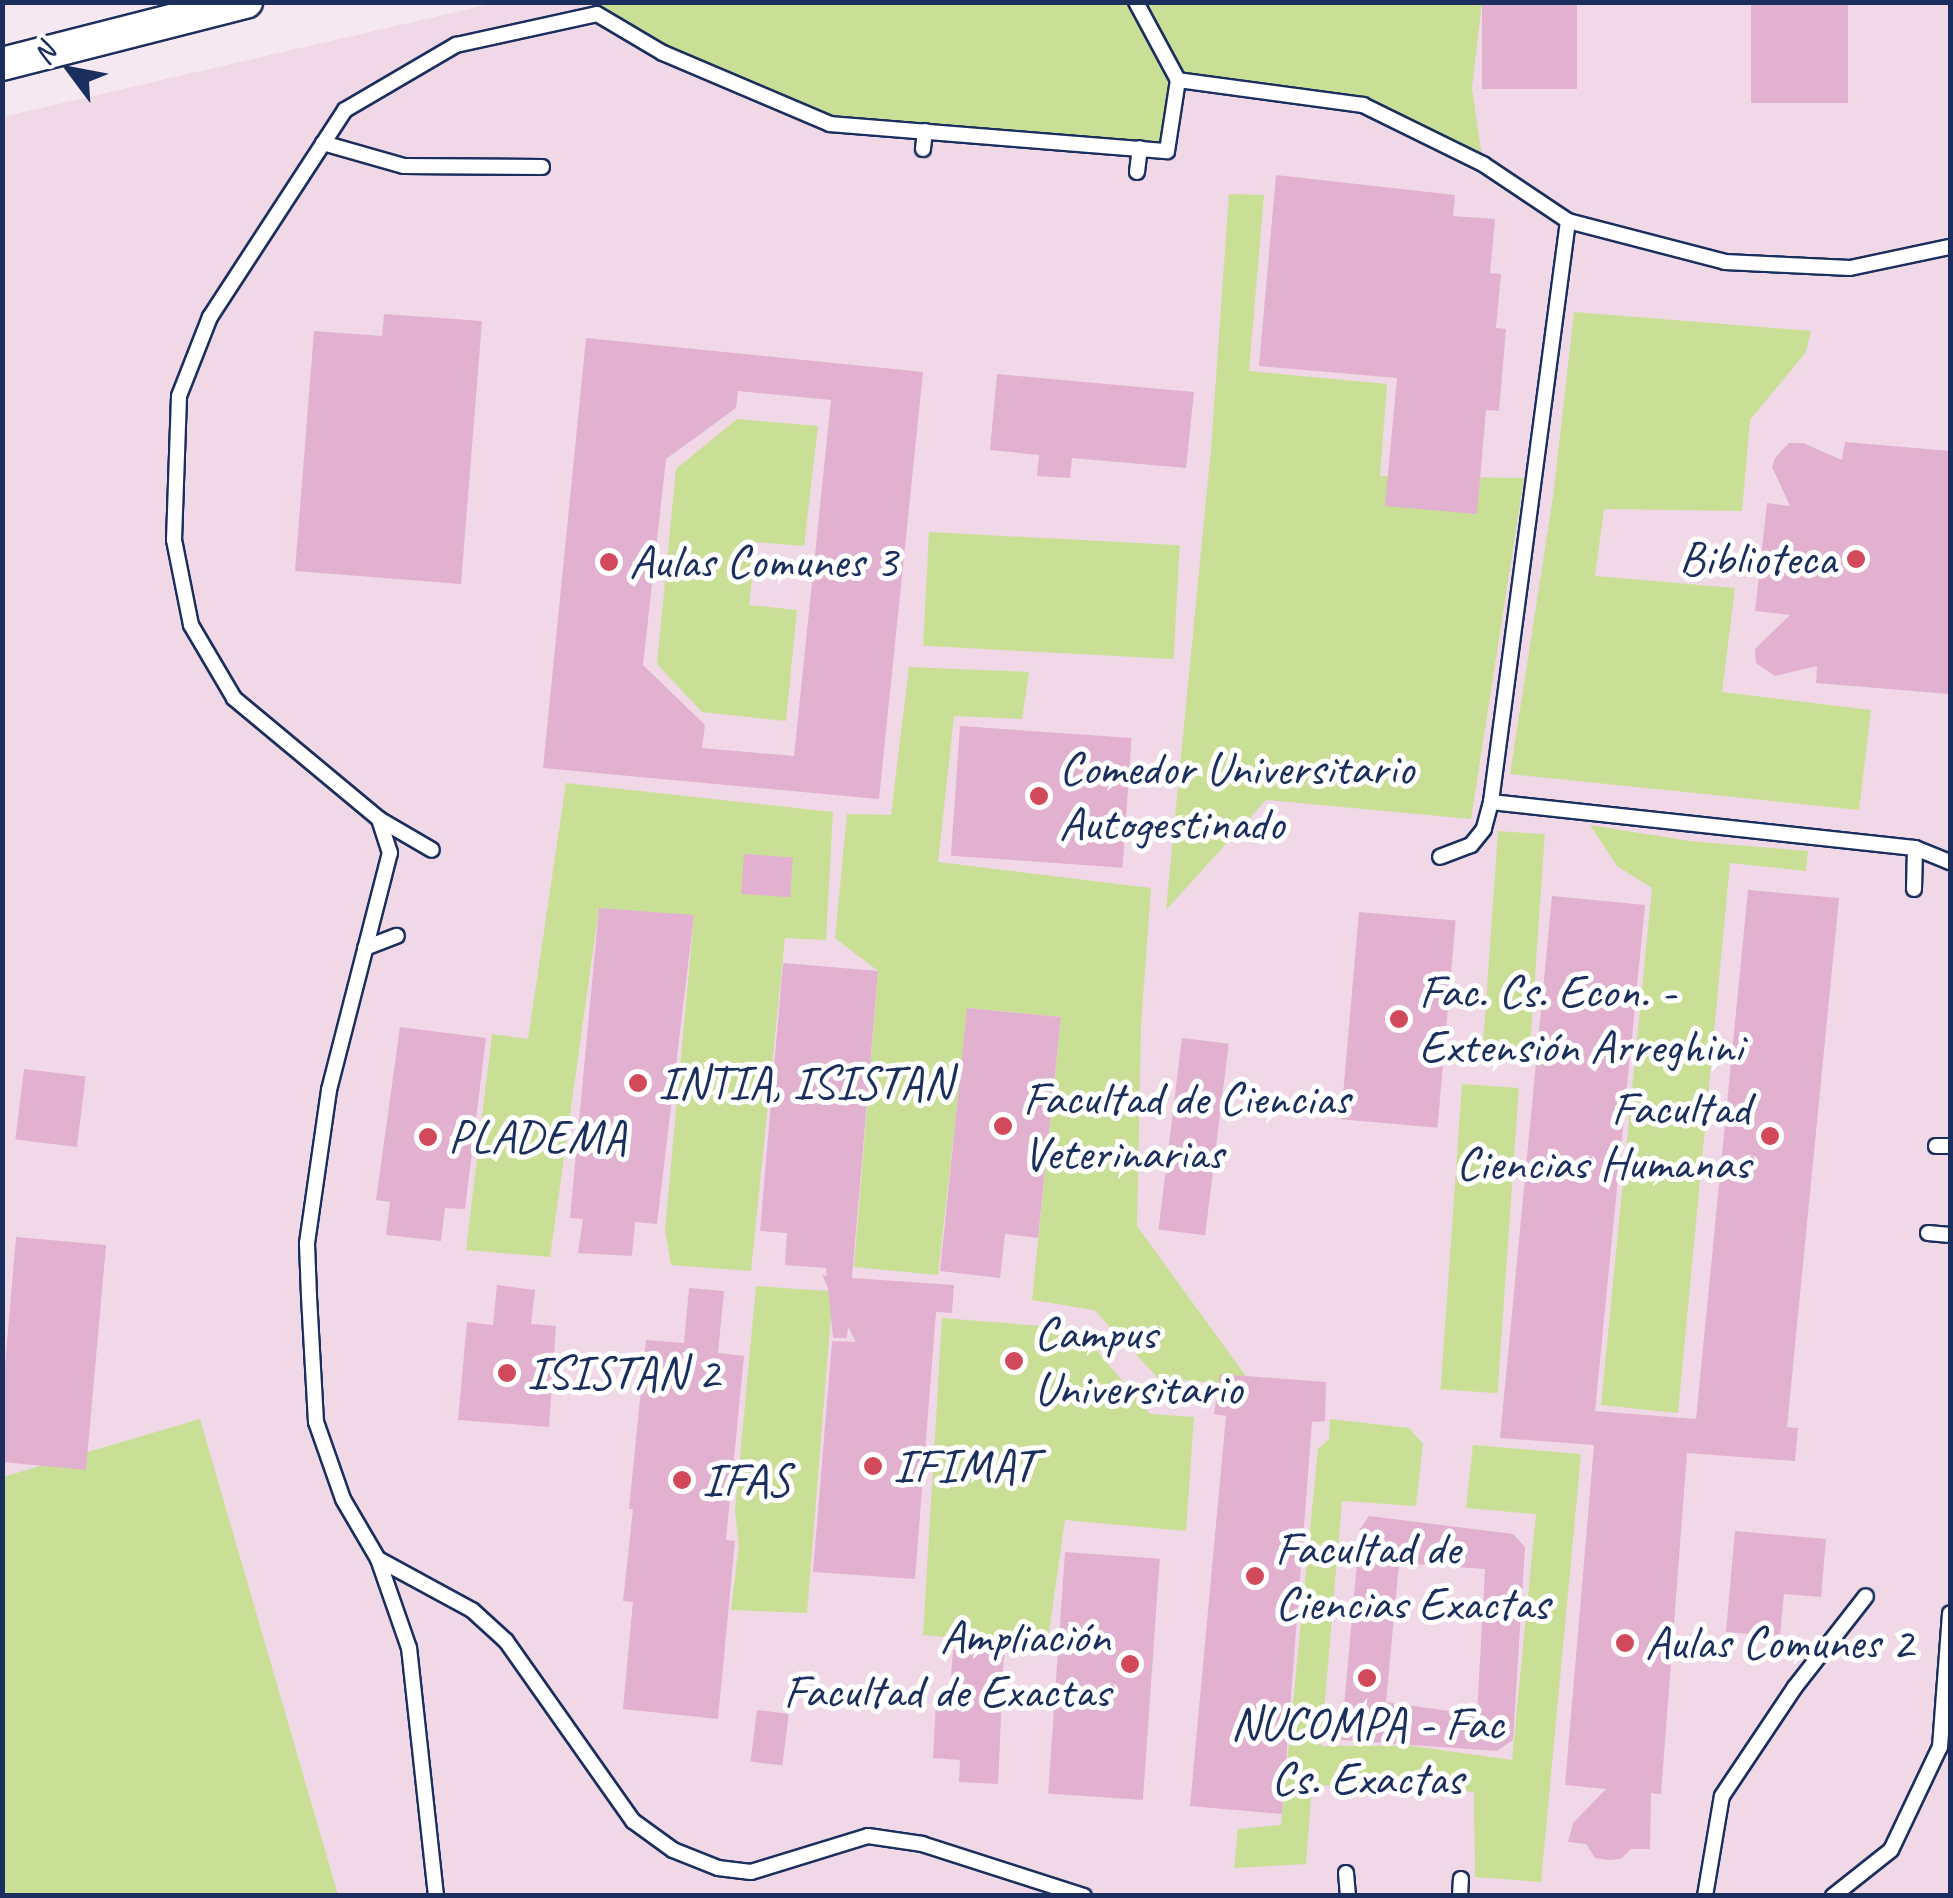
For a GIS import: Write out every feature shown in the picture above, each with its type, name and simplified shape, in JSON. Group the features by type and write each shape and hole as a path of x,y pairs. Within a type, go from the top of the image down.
{"street":[{"path":"2,64 246,2"}],"lane":[{"path":"432,850 380,819 234,698 191,625 174,540 180,396 210,317 346,110 456,45 592,8 663,53 830,124 1167,150 1178,80 1136,2"},
{"path":"1178,80 1363,105 1483,164 1568,221 1725,262 1850,268 1950,247"},
{"path":"923,149 925,132"},
{"path":"323,143 404,166 542,168"},
{"path":"1137,172 1140,148"},
{"path":"1440,857 1471,845 1484,829 1492,802 1568,221"},
{"path":"1492,802 1915,848 1950,862"},
{"path":"380,819 390,853 329,1090 307,1243 316,1422 343,1499 378,1559 409,1648 436,1896"},
{"path":"1914,890 1915,848"},
{"path":"366,948 397,936"},
{"path":"1928,1233 1950,1235"},
{"path":"378,1559 472,1610 506,1641 634,1821 672,1850 718,1868 751,1872 868,1836 922,1844 1084,1896"},
{"path":"1705,1896 1722,1796 1795,1687 1866,1596"},
{"path":"1833,1896 1892,1850 1940,1747 1950,1613"},
{"path":"1346,1874 1348,1896"}],"shaded area":[{"path":"495,3 1950,3 1950,1895 3,1895 2,117"}],"green space":[{"path":"587,3 1126,3 1176,81 1167,151 830,124 598,14"},
{"path":"1136,3 1482,3 1472,88 1483,164 1363,105 1178,80"},
{"path":"1229,194 1264,195 1249,371 1387,384 1380,476 1524,478 1471,819 1266,800 1166,910 1211,449"},
{"path":"1574,312 1811,331 1806,352 1750,420 1742,511 1604,509 1595,576 1735,588 1722,692 1871,710 1859,810 1510,774 1553,497"},
{"path":"737,419 818,426 804,546 756,542 749,605 797,610 786,721 702,712 657,664 676,469"},
{"path":"929,532 1180,545 1174,659 923,646"},
{"path":"909,667 1029,672 1022,719 954,716 938,862 1151,888 1141,1026 1137,1226 1253,1386 1158,1378 1094,1310 1032,1300 1061,1017 968,1008 938,1275 854,1267 878,971 835,938 847,814 891,815"},
{"path":"566,783 833,812 826,940 785,938 751,1271 671,1265 665,1230 694,916 599,908 550,1257 466,1250 492,1034 528,1039"},
{"path":"1590,825 1690,841 1808,851 1806,871 1730,863 1678,1413 1601,1405 1652,888 1617,866"},
{"path":"1498,831 1545,834 1530,1049 1483,1045"},
{"path":"1462,1084 1519,1088 1498,1393 1441,1389"},
{"path":"756,1286 828,1291 832,1303 807,1613 731,1610 739,1545 735,1511"},
{"path":"942,1318 1079,1329 1150,1414 1194,1417 1186,1531 1065,1520 1047,1646 923,1635"},
{"path":"200,1419 338,1895 3,1896 3,1477"},
{"path":"1330,1419 1409,1428 1423,1444 1416,1506 1342,1501 1321,1746 1412,1746 1512,1760 1536,1514 1466,1508 1473,1445 1581,1454 1541,1882 1475,1877 1474,1792 1312,1785 1306,1864 1234,1868 1238,1829 1281,1825 1318,1449 1329,1439"}],"building":[{"path":"1482,2 1577,2 1577,89 1482,89"},
{"path":"1751,2 1848,2 1848,103 1751,103"},
{"path":"1276,175 1455,195 1453,216 1495,219 1490,273 1501,274 1496,328 1506,329 1499,411 1486,410 1477,514 1385,506 1397,378 1259,366"},
{"path":"384,314 482,321 461,584 295,571 314,331 382,336"},
{"path":"586,338 923,372 879,799 543,768","holes":["738,391 831,400 794,756 702,748 705,725 643,665 666,459 736,408"]},
{"path":"997,374 1194,392 1186,468 1072,458 1070,478 1037,476 1039,455 990,450"},
{"name":"Biblioteca","path":"1845,442 1950,451 1950,694 1816,683 1817,666 1775,676 1756,663 1755,649 1790,615 1755,611 1767,503 1790,506 1772,467 1775,458 1789,443 1803,443 1842,460"},
{"name":"Comedor Universitario Autogestinado","path":"960,726 1132,738 1123,868 951,856"},
{"path":"744,854 793,857 790,897 741,894"},
{"path":"1748,890 1839,898 1787,1427 1798,1428 1795,1461 1687,1453 1661,1794 1651,1793 1650,1849 1631,1849 1621,1859 1595,1858 1586,1844 1568,1842 1573,1823 1606,1789 1565,1785 1594,1445 1500,1438 1552,896 1645,905 1595,1411 1696,1419"},
{"name":"INTIA, ISISTAN","path":"599,908 694,915 657,1224 635,1222 632,1256 578,1253 583,1219 570,1218"},
{"name":"Fac. Cs. Econ. - Extensión Arreghini","path":"1359,912 1456,920 1438,1128 1341,1119"},
{"path":"783,963 878,971 852,1278 954,1285 952,1313 936,1312 915,1579 813,1572 832,1341 856,1342 848,1327 847,1338 833,1338 828,1288 822,1275 827,1276 826,1268 785,1265 787,1233 760,1231"},
{"name":"Facultad de Ciencias Veterinarias","path":"967,1008 1061,1017 1038,1238 1005,1234 1000,1278 940,1271"},
{"name":"PLADEMA","path":"400,1027 486,1038 465,1209 445,1208 441,1241 386,1235 390,1202 376,1200"},
{"path":"1182,1038 1229,1044 1205,1235 1158,1230"},
{"path":"24,1069 86,1077 77,1147 15,1139"},
{"path":"16,1237 106,1245 86,1470 2,1462 2,1401"},
{"name":"ISISTAN 2","path":"497,1285 535,1290 531,1324 556,1326 549,1427 458,1420 467,1322 493,1325"},
{"name":"IFAS","path":"689,1288 724,1291 718,1353 744,1356 726,1540 735,1541 718,1719 623,1709 633,1602 623,1601 646,1340 684,1343"},
{"name":"Facultad de Ciencias Exactas","path":"1220,1374 1326,1382 1325,1421 1312,1422 1282,1814 1190,1806 1226,1416 1214,1414"},
{"path":"1369,1516 1513,1534 1525,1547 1513,1740 1497,1751 1341,1740 1360,1529","holes":["1399,1563 1485,1569 1477,1715 1386,1702"]},
{"path":"1735,1531 1826,1539 1821,1597 1784,1594 1780,1636 1726,1632"},
{"name":"Ampliación Facultad de Exactas","path":"1065,1552 1160,1559 1143,1800 1048,1793"},
{"path":"953,1650 1004,1653 998,1784 959,1782 960,1760 933,1758 936,1701 949,1702"},
{"path":"757,1710 789,1714 782,1766 751,1762"}],"place":[{"name":"Biblioteca","path":"1856,559"},
{"name":"Aulas Comunes 3","path":"609,562"},
{"name":"Comedor Universitario Autogestinado","path":"1039,796"},
{"name":"Fac. Cs. Econ. - Extensión Arreghini","path":"1399,1019"},
{"name":"INTIA, ISISTAN","path":"638,1083"},
{"name":"Facultad de Ciencias Veterinarias","path":"1003,1126"},
{"name":"Facultad Ciencias Humanas","path":"1770,1136"},
{"name":"PLADEMA","path":"428,1137"},
{"name":"Campus Universitario","path":"1014,1361"},
{"name":"ISISTAN 2","path":"507,1373"},
{"name":"IFIMAT","path":"873,1466"},
{"name":"IFAS","path":"682,1480"},
{"name":"Facultad de Ciencias Exactas","path":"1255,1576"},
{"name":"Aulas Comunes 2","path":"1625,1643"},
{"name":"Ampliación Facultad de Exactas","path":"1130,1664"},
{"name":"NUCOMPA - Fac Cs. Exactas","path":"1367,1678"}]}
